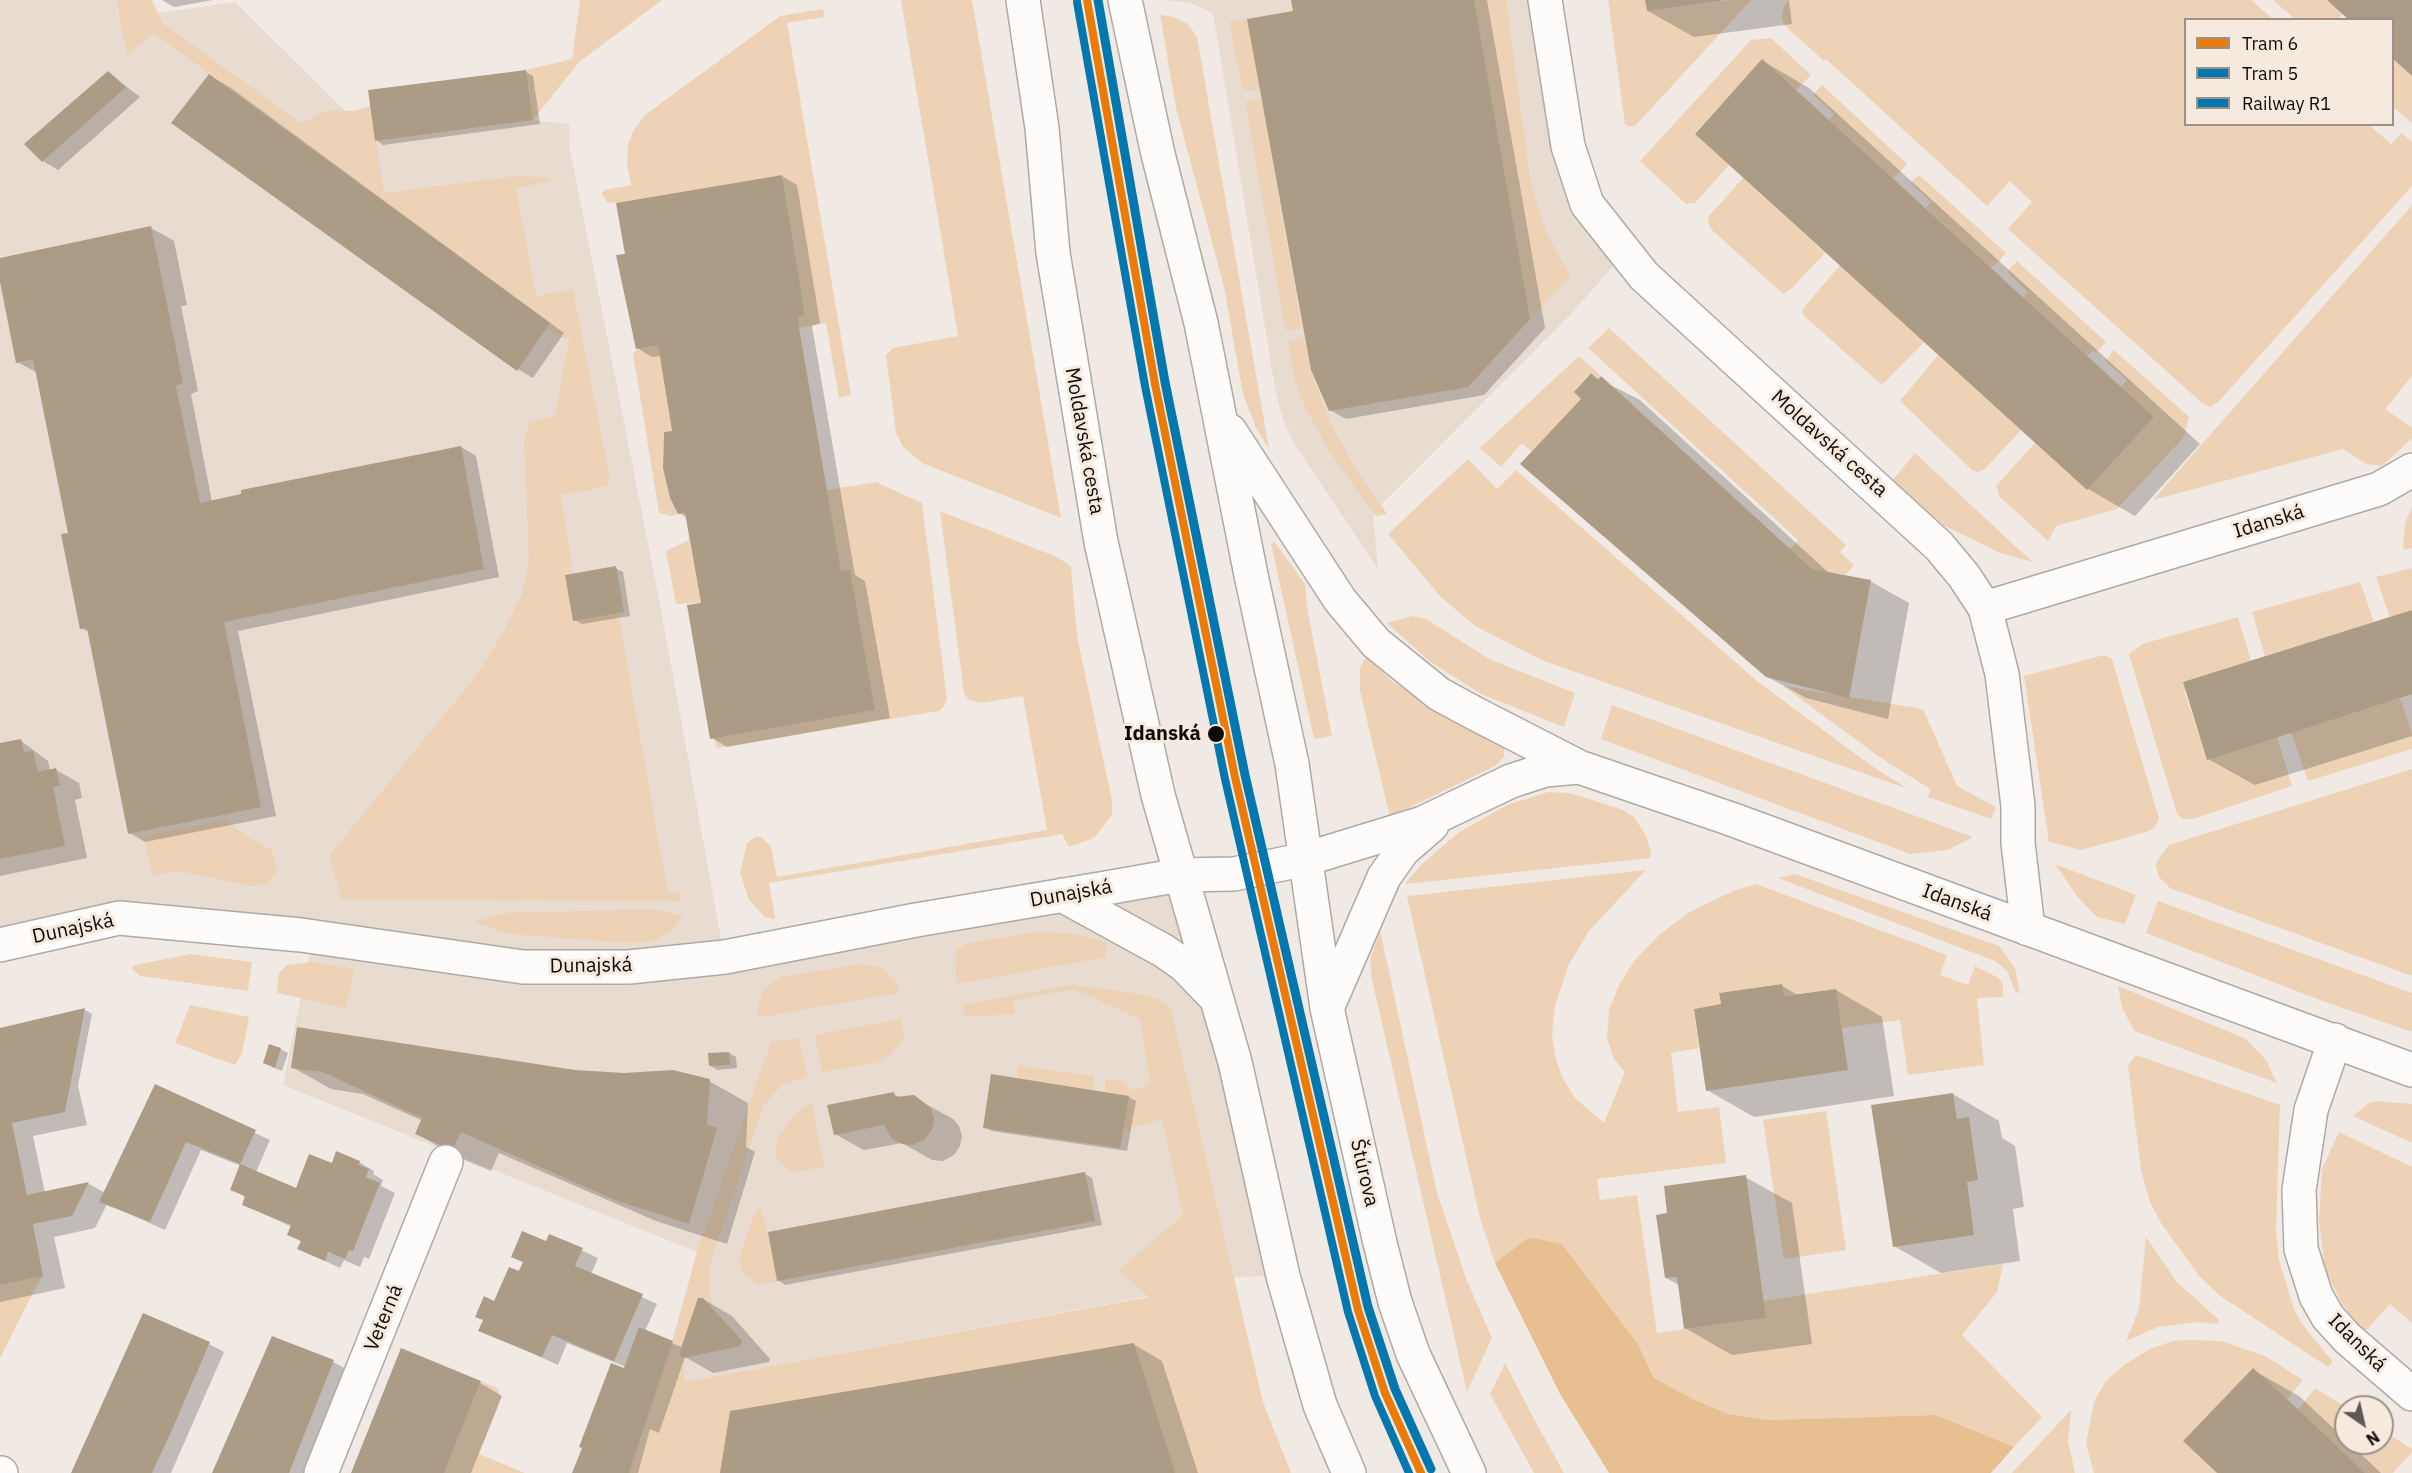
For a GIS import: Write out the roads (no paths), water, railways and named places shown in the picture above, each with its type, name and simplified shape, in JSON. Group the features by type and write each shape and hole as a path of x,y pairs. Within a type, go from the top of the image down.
{"street":[{"name":"Moldavská cesta","path":"1023,0 1042,128 1053,253 1101,542 1158,795 1180,875"},
{"path":"1125,0 1157,150 1201,323 1292,764 1306,859"},
{"name":"Moldavská cesta","path":"1545,0 1568,146 1587,204 1644,276 1939,546 1964,576 1984,608 2002,674 2018,806 2018,843 2028,929"},
{"name":"Idanská","path":"1218,411 1290,527 1340,600 1376,644 1439,694 1579,767 2335,1040 2412,1070"},
{"name":"Idanská","path":"1984,608 2379,489 2412,470"},
{"name":"Idanská","path":"1306,859 1375,840 1445,813 1511,781 1545,770 1579,767"},
{"name":"Idanská","path":"1327,1008 1384,877 1403,850 1445,813"},
{"name":"Dunajská","path":"0,945 119,918 301,935 523,967 629,967 725,957 916,920 1180,875 1234,874 1306,859"},
{"name":"Štúrova","path":"1306,859 1327,1008 1395,1302 1418,1364 1469,1473"},
{"path":"1180,875 1235,1062 1286,1287 1320,1405 1348,1473"},
{"path":"1062,895 1164,951 1190,970 1217,999"},
{"name":"Idanská","path":"2335,1040 2311,1110 2299,1190 2301,1249 2316,1296 2328,1317 2347,1338 2412,1394"},
{"name":"Veterná","path":"321,1473 446,1162"}],"tram line":[{"name":"6","path":"1087,0 1155,384 1235,777 1358,1310 1385,1393 1421,1473"},
{"name":"5","path":"1077,2 1145,386 1225,779 1348,1312 1375,1396 1409,1473"}],"rail line":[{"name":"R1","path":"1098,0 1165,382 1245,775 1368,1307 1395,1389 1431,1469"}],"place":[{"name":"Idanská","path":"1216,734"}]}
